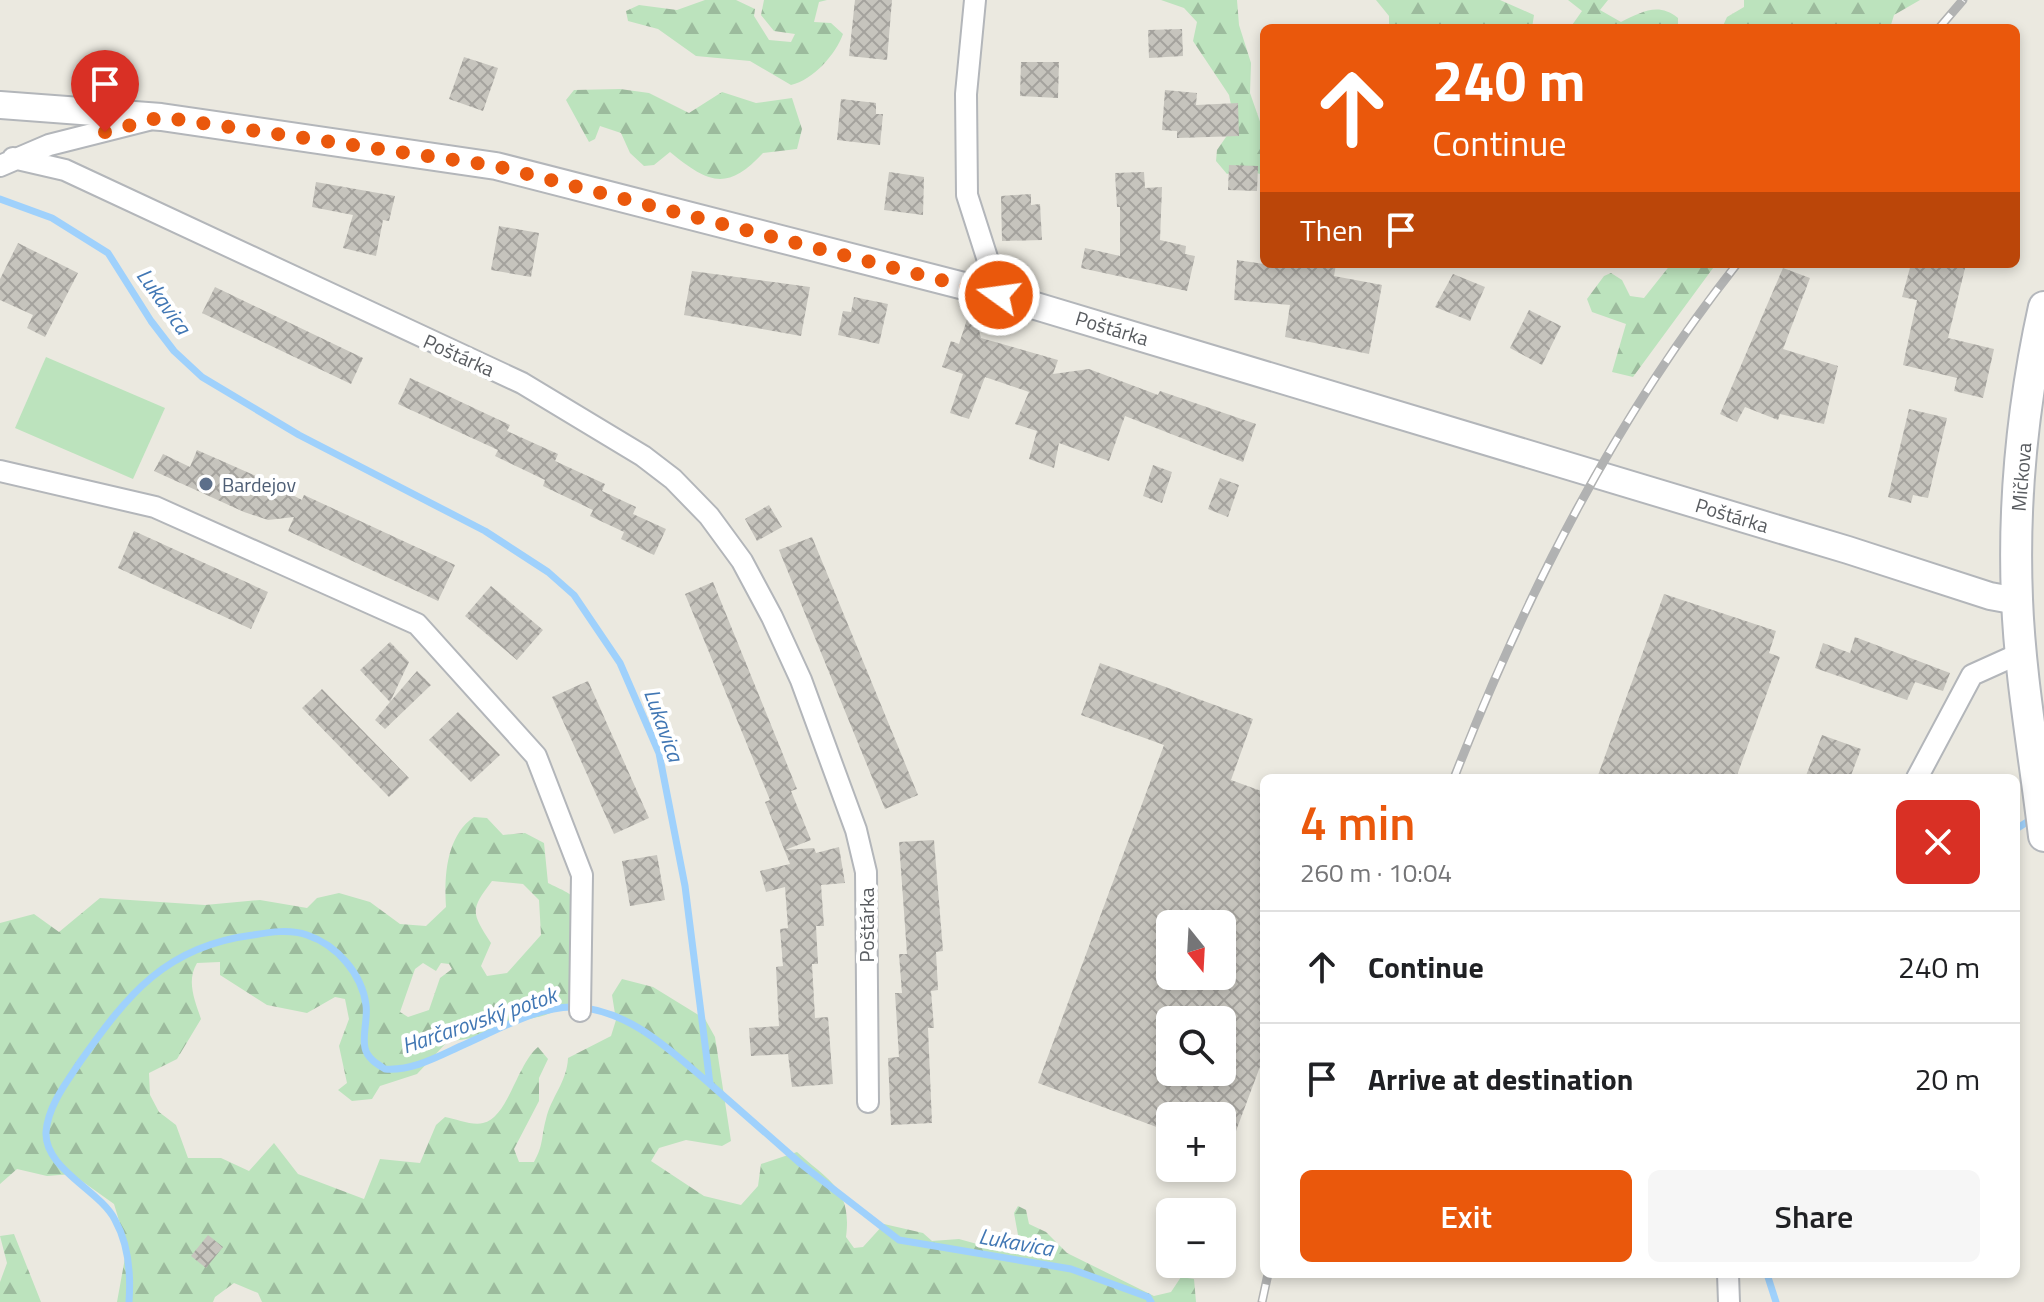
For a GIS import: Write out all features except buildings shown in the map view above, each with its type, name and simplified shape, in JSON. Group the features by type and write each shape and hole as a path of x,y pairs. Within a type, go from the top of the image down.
{"main road":[{"name":"Mičkova","path":"2044,307 2031,373 2017,508 2017,601 2044,836"}],"street":[{"path":"975,0 966,94 967,195 999,295"},
{"name":"Poštárka","path":"0,105 161,117 496,166 999,295 1863,554 1990,596 2017,601"},
{"path":"6,162 49,145 161,117"},
{"name":"Poštárka","path":"6,162 65,170 522,383 643,456 673,479 709,516 742,561 778,629 801,680 856,830 866,872 868,1102"},
{"path":"0,471 155,507 417,624 536,756 582,875 580,1011"},
{"path":"1919,774 1972,675 2023,652"},
{"path":"1728,1278 1729,1302"}],"green space":[{"path":"705,0 736,0 755,9 754,16 769,40 791,42 795,34 774,31 761,15 764,0 827,0 819,2 814,22 831,23 843,34 823,65 807,78 791,85 750,61 696,56 658,29 628,21 626,11 639,5 677,10"},
{"path":"1161,0 1237,0 1239,25 1251,63 1250,93 1260,122 1260,174 1239,170 1227,174 1216,161 1217,150 1235,124 1229,95 1193,41 1197,22 1184,8"},
{"path":"1376,0 1500,0 1534,15 1533,24 1389,24 1389,16"},
{"path":"1568,0 1608,0 1600,10 1621,22 1650,10 1664,10 1678,18 1678,24 1573,24 1582,11"},
{"path":"1744,0 1920,0 1894,15 1891,24 1724,24 1727,17 1744,7"},
{"path":"620,89 649,93 689,113 722,92 756,103 792,98 802,129 797,149 763,153 739,174 728,178 707,176 670,152 654,165 644,166 630,153 621,133 600,126 595,139 589,142 566,100 574,90"},
{"path":"1668,268 1713,268 1633,377 1612,372 1626,324 1592,312 1587,299 1604,276 1611,273 1622,280 1630,296 1644,298"},
{"path":"46,357 165,408 133,479 15,428"},
{"path":"474,817 487,818 503,835 525,833 544,843 548,883 572,896 582,911 590,971 582,991 574,1000 548,1014 511,1023 473,1038 448,1041 417,1074 380,1086 372,1099 352,1101 338,1090 347,1083 339,1046 349,1019 345,999 335,997 307,1013 267,1005 220,975 220,962 197,963 192,984 201,1019 177,1059 149,1073 150,1095 159,1112 176,1125 188,1158 221,1158 249,1171 274,1143 298,1174 364,1199 380,1159 420,1163 436,1125 445,1117 474,1124 492,1119 538,1047 548,1059 539,1078 539,1101 514,1149 519,1162 534,1162 548,1111 565,1075 568,1058 611,1036 616,1020 612,995 622,979 653,987 705,1019 715,1037 731,1141 722,1146 686,1140 659,1148 651,1161 704,1196 741,1205 758,1186 761,1164 797,1152 829,1179 842,1197 846,1208 846,1237 854,1248 863,1247 884,1224 923,1233 932,1241 959,1239 1013,1254 1020,1246 1014,1213 1018,1206 1026,1210 1029,1224 1046,1232 1067,1253 1154,1296 1171,1292 1180,1278 1194,1279 1196,1302 262,1302 258,1293 234,1283 213,1302 117,1302 127,1247 114,1204 72,1174 47,1176 17,1169 0,1184 0,923 34,914 59,932 100,898 205,905 260,900 307,908 317,898 339,893 370,902 400,924 426,926 446,907 449,858 458,835","holes":["492,881 523,884 539,900 541,935 507,973 487,976 481,966 491,943 477,917 477,905","423,963 436,971 441,963 449,964 452,969 440,978 429,1010 408,1017 400,1012 415,969"]},
{"path":"14,1234 41,1302 0,1302 0,1282 7,1263 0,1236"}],"waterway":[{"name":"Lukavica","path":"0,199 52,218 108,253 151,321 174,351 202,377 299,435 485,531 548,572 574,595 620,663 659,753 685,886 710,1084 801,1164 899,1240 1071,1269 1148,1297 1151,1302"},
{"path":"2020,826 2035,817"},
{"name":"Harčarovský potok","path":"129,1302 128,1260 120,1230 108,1209 54,1157 48,1145 47,1122 64,1087 115,1015 152,977 196,950 223,941 280,932 307,935 328,946 346,962 359,982 366,1005 366,1052 385,1069 405,1068 424,1062 529,1016 572,1007 592,1009 630,1023 664,1045 710,1084"},
{"path":"1768,1278 1776,1302"}],"railway":[{"path":"1942,24 1963,0"},
{"path":"1456,774 1511,642 1576,510 1651,384 1734,268"},
{"path":"1262,1302 1267,1278"}],"place":[{"name":"Bardejov","path":"206,484"}],"route":[{"path":"105,132 161,117 496,166 999,295"}]}
